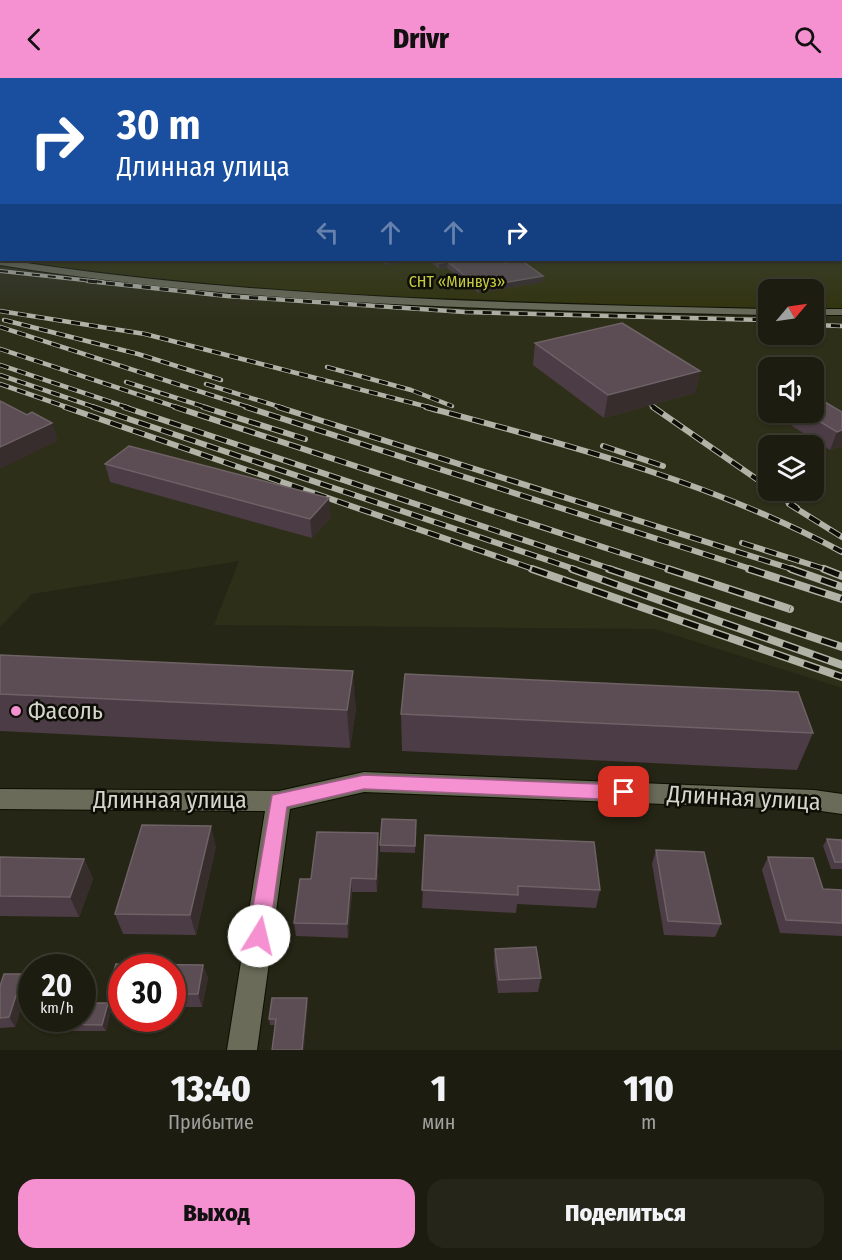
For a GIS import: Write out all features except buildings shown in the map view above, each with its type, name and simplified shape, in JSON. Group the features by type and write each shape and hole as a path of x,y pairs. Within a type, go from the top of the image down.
{"street":[{"path":"0,262 139,280 294,294 537,307 758,312"},
{"path":"824,312 842,312"},
{"name":"Длинная улица","path":"0,799 279,801 364,782 814,800 842,804"},
{"path":"242,1050 279,801"}],"shaded area":[{"path":"0,266 116,282 418,305 758,314 758,345 824,345 824,314 842,314 842,688 655,629 214,625 239,561 32,594 0,627"}],"green space":[{"name":"СНТ «Минвуз»","path":"0,261 842,261 842,312 824,312 824,279 758,279 758,312 537,307 294,294"}],"railway":[{"path":"0,271 102,282"},
{"path":"88,281 227,296 465,312 758,320"},
{"path":"0,311 145,334 432,408"},
{"path":"4,320 138,354 221,380"},
{"path":"824,325 842,326"},
{"path":"0,327 251,408"},
{"path":"0,349 179,408"},
{"path":"0,365 129,408"},
{"path":"327,367 411,390 452,406"},
{"path":"0,375 97,408"},
{"path":"126,382 208,408"},
{"path":"0,384 69,408"},
{"path":"206,384 283,408"},
{"path":"651,405 655,408"},
{"path":"65,407 536,570"},
{"path":"93,407 577,570"},
{"path":"124,407 614,570"},
{"path":"175,407 673,570"},
{"path":"203,407 305,439"},
{"path":"246,407 754,570"},
{"path":"278,407 795,570"},
{"path":"426,407 586,451 691,485 793,527 842,552"},
{"path":"653,407 758,480"},
{"path":"603,446 663,466"},
{"path":"787,501 797,508"},
{"path":"789,504 842,537"},
{"path":"742,543 828,570"},
{"path":"532,569 842,677"},
{"path":"572,569 842,665"},
{"path":"609,569 842,647"},
{"path":"668,569 790,609"},
{"path":"749,569 842,599"},
{"path":"791,569 842,587"},
{"path":"824,569 842,576"}],"place":[{"name":"Фасоль","path":"16,711"}],"route":[{"path":"259,936 279,801 364,782 624,792"}]}
